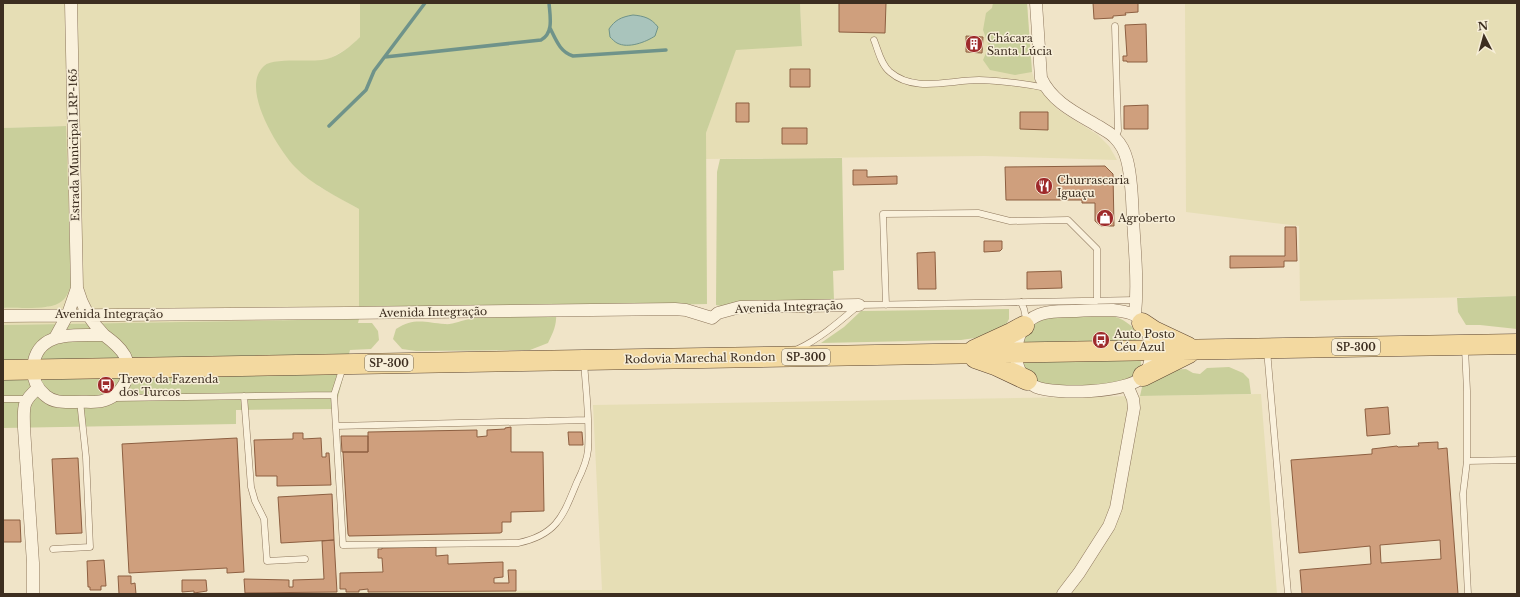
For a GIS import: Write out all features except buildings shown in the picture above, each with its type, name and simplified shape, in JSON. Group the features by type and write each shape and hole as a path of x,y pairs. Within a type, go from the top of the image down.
{"main road":[{"path":"1139,319 1154,331 1195,350"},
{"path":"961,354 981,347 1025,324"},
{"name":"Rodovia Marechal Rondon","path":"3,370 1517,344"},
{"path":"1135,381 1195,350"},
{"path":"961,354 996,365 1027,380"}],"street":[{"name":"Estrada Municipal LRP-165","path":"71,3 77,288 81,303 87,314 104,335 113,341 120,349 125,357 128,368"},
{"path":"1036,3 1041,78 1046,88 1057,100 1115,138 1127,159 1130,180 1136,300 1139,319 1150,341 1151,350 1150,359 1135,381 1133,399 1134,408 1116,508 1109,526 1079,573 1063,594"},
{"name":"Estrada Municipal LRP-165","path":"56,336 68,314 77,288"},
{"name":"Avenida Integração","path":"3,316 68,314 339,314 676,309 686,310 712,318 718,313 740,307 859,305"},
{"path":"1135,381 1107,390 1057,390 1036,387 1027,380 1021,372 1017,363 1016,353 1019,338 1025,324 1034,316 1050,311 1113,310 1139,319"},
{"path":"104,335 56,336 46,342 39,349 34,358 34,379 38,388 47,397 58,402 102,401 118,393 122,388 127,380 128,368"},
{"path":"33,594 33,563 24,408 27,398 38,388"}],"lane":[{"path":"1115,26 1118,131 1115,138"},
{"path":"874,40 883,64 889,72 900,79 913,83 977,80 1027,84 1046,88"},
{"path":"886,305 883,214 978,213 1010,221 1068,220 1097,249 1097,301"},
{"path":"780,357 808,344 835,325 859,305 1136,300"},
{"path":"1021,302 1024,309 1025,324"},
{"path":"1465,345 1467,460 1463,494 1468,594"},
{"path":"1267,348 1288,594"},
{"path":"344,364 334,395 343,545 518,543 533,540 551,530 565,513 586,462 588,451 584,360"},
{"path":"110,398 334,395"},
{"path":"244,396 251,487 255,501 264,519 267,560 304,559"},
{"path":"3,399 27,398"},
{"path":"53,549 90,547 86,457 80,401"},
{"path":"336,426 587,420"},
{"path":"1467,460 1517,460"}],"shaded area":[{"path":"3,3 360,3 360,37 350,47 329,59 320,61 273,62 318,186 359,209 359,319 3,325 3,308 48,307 65,126 3,128"},
{"path":"800,3 1027,3 1032,72 1035,82 1057,109 1098,135 1109,146 1117,160 984,156 706,159 706,133 736,49 802,45"},
{"path":"1185,3 1517,3 1517,296 1300,301 1299,226 1186,212"},
{"path":"1261,394 1277,594 166,594 602,590 593,405"}],"green space":[{"path":"360,3 800,3 802,46 736,50 706,133 707,304 553,307 556,308 556,322 548,343 530,350 416,351 402,349 393,339 396,329 403,325 415,322 448,324 470,319 472,308 359,310 359,209 317,185 295,167 288,159 264,118 256,89 257,76 264,66 269,63 327,59 336,56 349,47 360,37"},
{"path":"993,3 1027,3 1032,72 1015,75 990,70 983,60 989,46 983,30 986,13 992,8"},
{"path":"66,126 71,285 68,294 62,301 50,306 34,308 3,308 3,128"},
{"path":"842,158 844,270 833,271 834,301 725,307 716,305 717,172 720,159"},
{"path":"1517,296 1517,329 1466,325 1458,312 1457,298"},
{"path":"1009,309 1009,319 1005,327 975,338 961,340 821,343 844,327 861,311"},
{"path":"1109,315 1127,323 1134,329 1139,337 1140,370 1138,373 1120,384 1060,388 1038,382 1024,366 1023,339 1032,326 1040,320 1051,316"},
{"path":"359,319 358,323 372,323 378,331 379,340 371,349 350,350 335,409 236,410 236,424 3,428 3,325"},
{"path":"1229,367 1243,373 1249,379 1251,394 1140,396 1143,383 1167,370 1186,369 1193,373 1200,374 1207,368"}],"water":[{"path":"633,15 641,16 653,21 658,27 655,36 631,45 621,45 616,43 610,37 609,29 619,19"}],"waterway":[{"path":"329,126 366,90 374,71 425,3"},
{"path":"385,57 541,40 550,29 549,3"},
{"path":"550,28 556,41 562,49 573,56 666,50"}],"place":[{"name":"Chácara Santa Lúcia","path":"974,44"},
{"name":"Churrascaria Iguaçu","path":"1044,186"},
{"name":"Agroberto","path":"1105,218"},
{"name":"Auto Posto Céu Azul","path":"1101,340"},
{"name":"Trevo da Fazenda dos Turcos","path":"106,385"}]}
